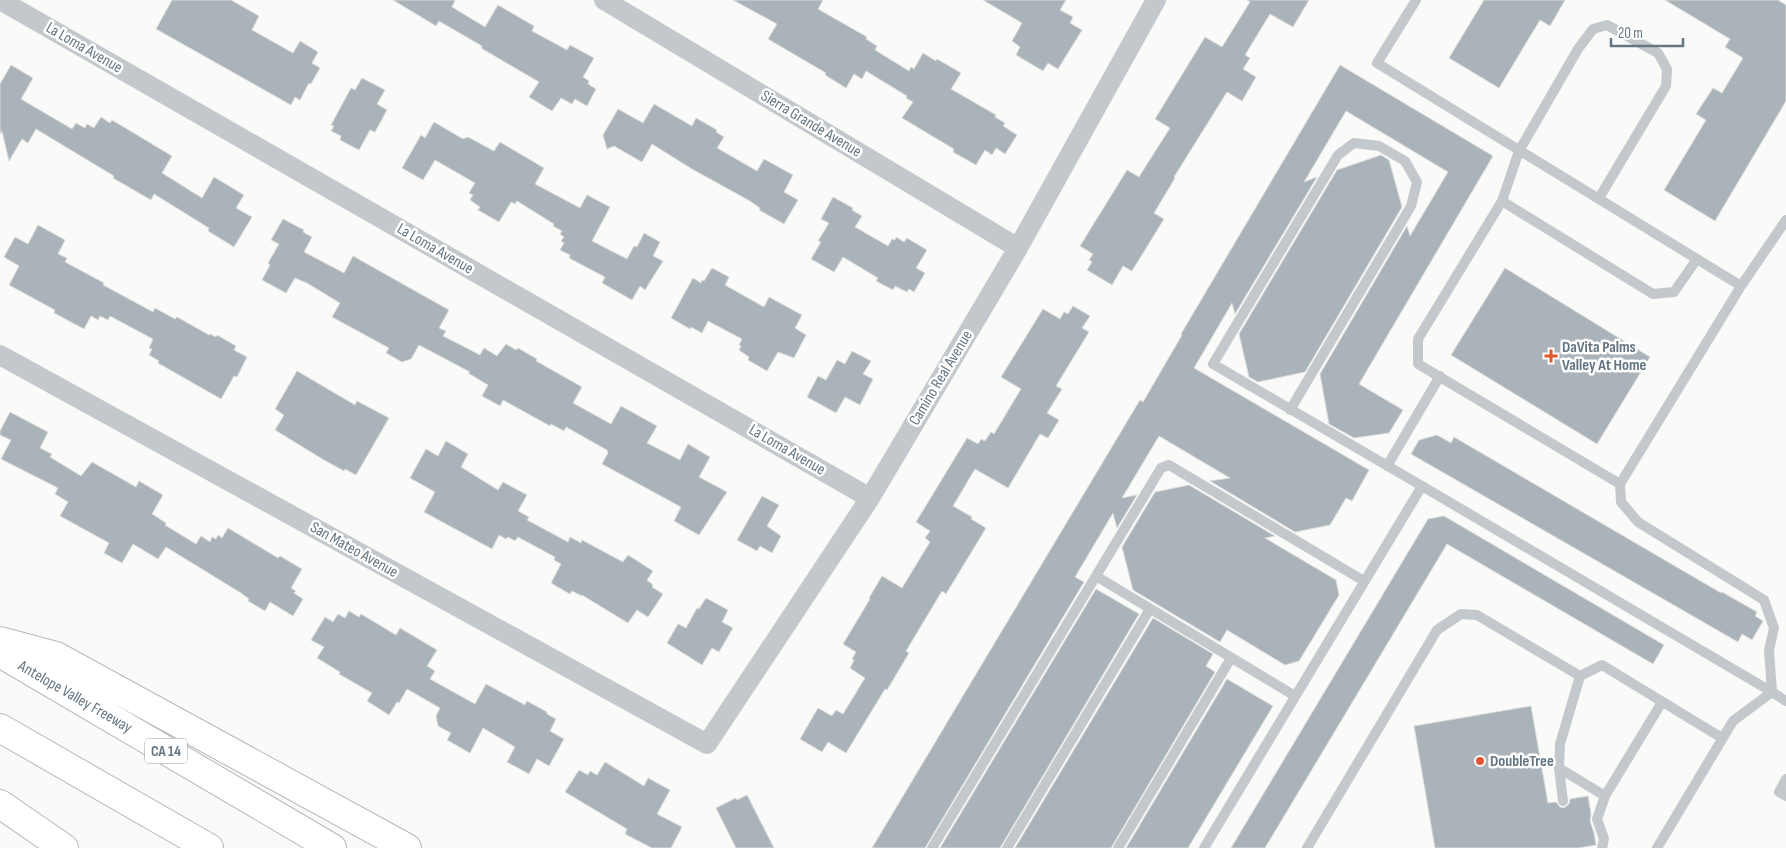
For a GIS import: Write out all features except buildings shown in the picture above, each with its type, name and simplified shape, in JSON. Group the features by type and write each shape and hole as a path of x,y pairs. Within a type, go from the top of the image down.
{"highway":[{"path":"0,641 56,656 407,848"},
{"name":"Antelope Valley Freeway","path":"0,653 332,848"},
{"path":"0,728 208,848"},
{"path":"0,804 64,848"}],"street":[{"name":"La Loma Avenue","path":"0,0 870,498"},
{"name":"Sierra Grande Avenue","path":"604,0 1018,248"},
{"name":"Camino Real Avenue","path":"707,744 870,498 1018,248 1156,0"},
{"name":"San Mateo Avenue","path":"0,355 707,744"}],"lane":[{"path":"1416,0 1377,64 1599,198 1740,286"},
{"path":"1599,198 1666,86 1667,69 1658,53 1607,25 1593,29 1578,49 1520,150 1502,201 1418,339 1418,364 1620,484"},
{"path":"1290,410 1411,206 1417,182 1405,161 1379,146 1354,143 1338,155 1212,364 1290,410 1422,486 1786,701"},
{"path":"1502,201 1653,294 1674,292 1697,259"},
{"path":"1772,692 1769,650 1774,628 1764,600 1638,522 1621,502 1620,484 1740,286 1786,220"},
{"path":"1387,466 1440,376"},
{"path":"932,848 1161,468 1169,464 1364,581"},
{"path":"1204,848 1422,486"},
{"path":"1096,576 1295,696"},
{"path":"1007,848 1150,609"},
{"path":"1307,848 1437,630 1461,614 1477,615 1580,676"},
{"path":"1118,848 1231,658"},
{"path":"1563,800 1559,768 1560,744 1580,676 1602,665 1722,738"},
{"path":"1657,848 1733,721 1772,692"},
{"path":"1602,848 1604,839 1597,819 1605,796 1662,702"},
{"path":"1559,768 1605,796"},
{"path":"1786,779 1779,792 1786,796"}],"place":[{"name":"DaVita Palms Valley At Home","path":"1551,356"},
{"name":"DoubleTree","path":"1480,761"}]}
